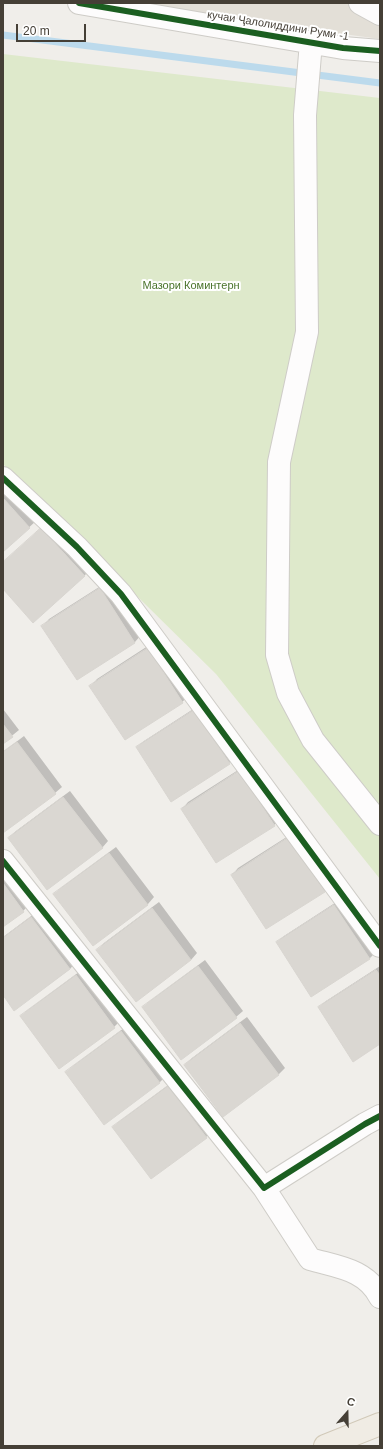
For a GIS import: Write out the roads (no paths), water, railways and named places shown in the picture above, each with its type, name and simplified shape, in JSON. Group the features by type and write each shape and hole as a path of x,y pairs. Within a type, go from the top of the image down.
{"main road":[{"path":"325,1446 380,1424"}],"street":[{"name":"кучаи Ҷалолиддини Руми -1","path":"79,3 343,48 380,51"},
{"path":"360,3 380,14"},
{"path":"311,42 305,101 307,332 279,462 277,655 288,693 313,740 380,824"},
{"path":"3,478 76,547 121,594 380,946"},
{"path":"3,860 264,1188 310,1259 358,1273 376,1289 380,1297"},
{"path":"264,1188 380,1116"}],"waterway":[{"path":"3,35 380,83"}],"park label":[{"name":"Мазори Коминтерн","path":"191,286"}]}
